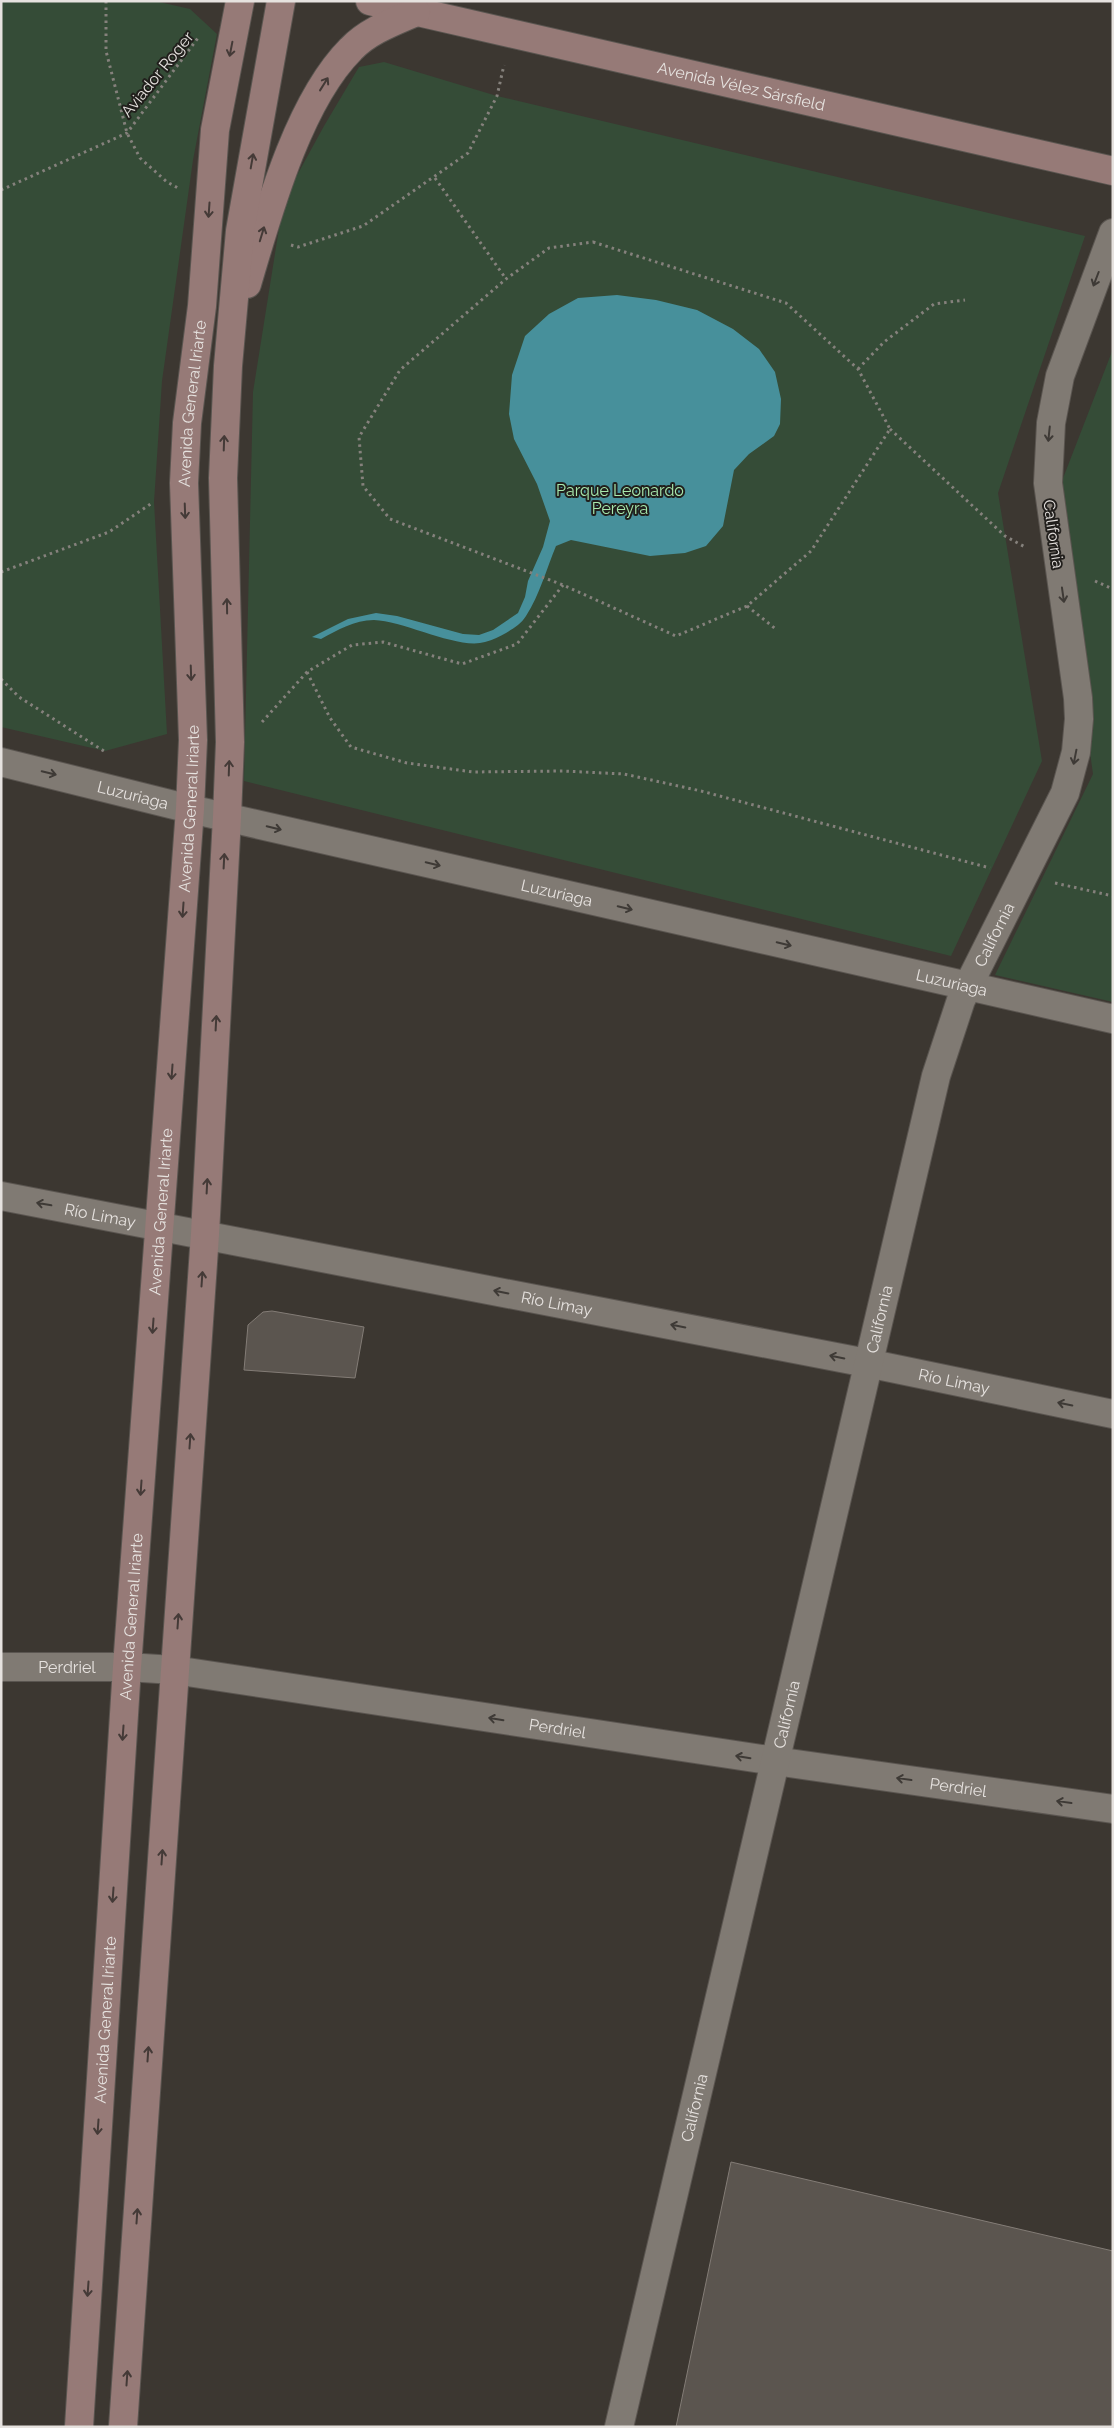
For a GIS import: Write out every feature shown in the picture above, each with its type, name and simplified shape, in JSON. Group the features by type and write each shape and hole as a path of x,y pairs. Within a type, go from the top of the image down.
{"main road":[{"name":"Avenida General Iriarte","path":"80,2427 128,1667 190,809 193,740 184,483 187,423 202,306 215,130 240,1"},
{"name":"Avenida General Iriarte","path":"123,2427 205,1234 227,817 230,742 223,478 228,366 240,231 281,1"},
{"name":"Avenida Vélez Sársfield","path":"370,1 511,35 1113,172"},
{"path":"228,366 247,283 277,188 316,96 334,68 352,48 374,32 416,12"}],"street":[{"name":"California","path":"619,2427 867,1363 936,1076 953,1020 968,986 1064,793 1073,767 1078,737 1078,698 1058,566 1048,483 1048,444 1055,397 1065,361 1113,233"},
{"name":"Luzuriaga","path":"1,762 190,809 1113,1019"},
{"name":"Río Limay","path":"1,1196 161,1225 867,1363 1113,1414"},
{"name":"Perdriel","path":"1,1668 128,1667 174,1670 775,1762 1113,1809"}],"path":[{"path":"106,1 106,50 127,133 140,158 167,182 209,205"},
{"name":"Aviador Roger","path":"1,190 127,133 200,35 232,42"},
{"path":"261,238 298,247 363,226 435,178 468,153 496,96 511,35"},
{"path":"435,178 506,279"},
{"path":"890,429 811,551 747,606 676,636 556,582 390,519 363,486 359,437 400,370 506,279 549,248 593,242 786,304 858,369 890,429 1005,536 1058,566"},
{"path":"858,369 884,342 934,304 965,300"},
{"path":"1,572 109,532 184,483"},
{"path":"230,742 244,743 306,672 352,645 383,642 462,664 518,644 563,585"},
{"path":"747,606 777,630"},
{"path":"306,672 330,718 351,747 407,763 473,772 563,771 624,774 701,791 1023,876 1113,896"},
{"path":"1,679 19,697 105,751 111,757"}],"green space":[{"path":"1,1 155,1 190,9 217,34 193,160 162,381 154,502 167,734 105,751 1,727"},
{"name":"Parque Leonardo Pereyra","path":"384,62 497,96 1085,236 998,493 1042,761 951,956 244,781 253,392 284,199 359,67"},
{"path":"1113,349 1113,1002 995,975 1093,774 1055,499"}],"water":[{"path":"617,295 656,300 697,310 733,329 759,349 775,372 781,399 780,424 774,436 749,454 734,470 723,526 706,546 685,553 650,556 571,540 556,546 539,591 524,619 506,633 485,642 461,642 401,625 374,620 353,624 321,639 312,637 348,619 376,613 397,616 463,634 479,635 493,630 518,613 525,597 528,581 543,547 550,521 537,484 514,439 509,414 512,375 525,336 549,314 578,298"}],"building":[{"path":"272,1311 364,1327 355,1378 244,1370 248,1325 263,1312"},
{"path":"731,2162 1113,2251 1113,2427 676,2427"}]}
